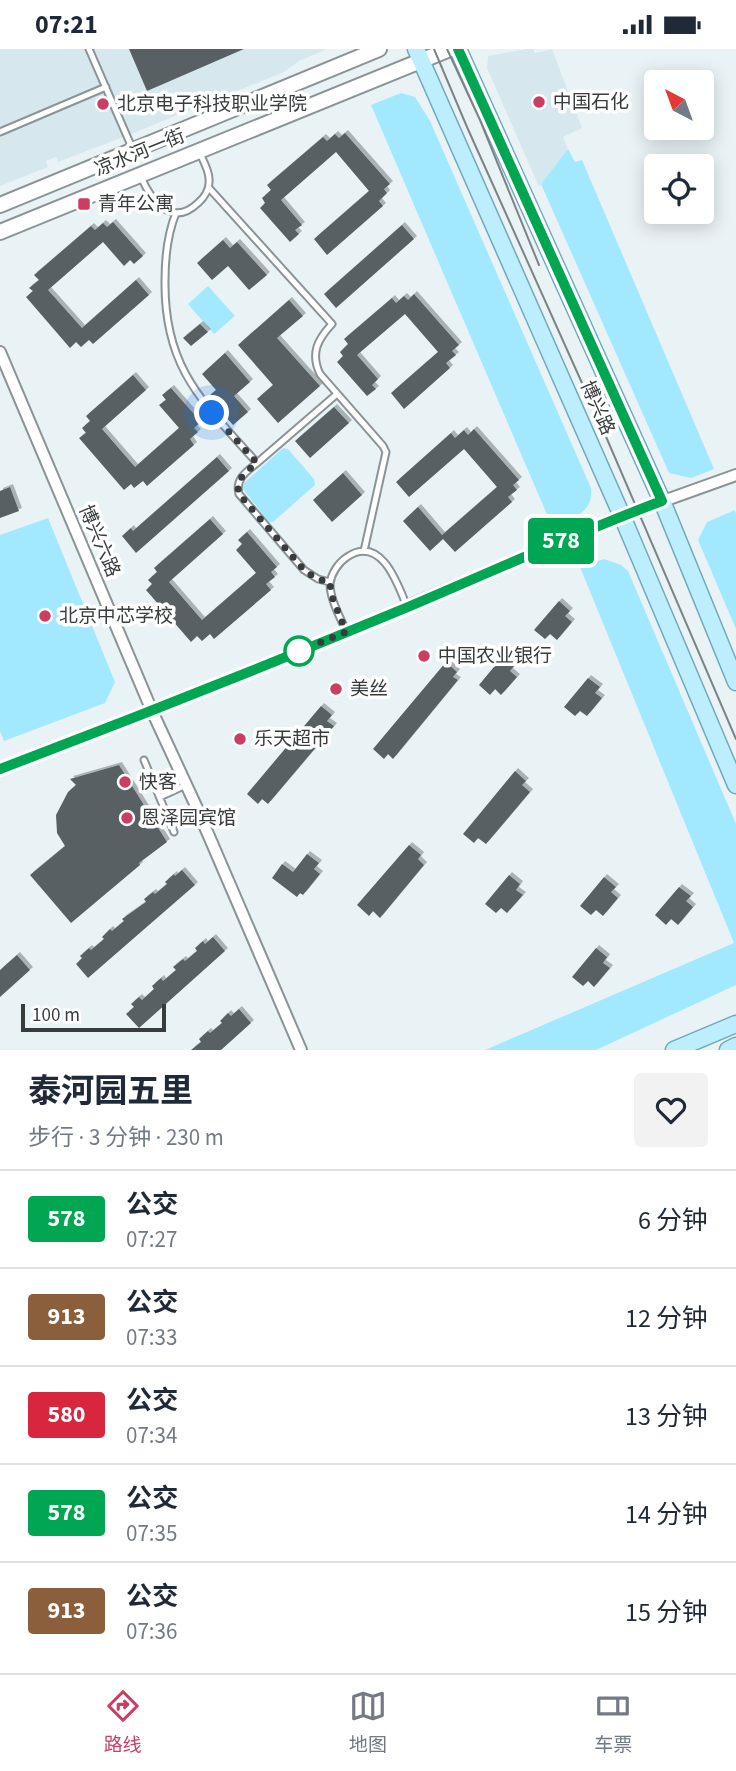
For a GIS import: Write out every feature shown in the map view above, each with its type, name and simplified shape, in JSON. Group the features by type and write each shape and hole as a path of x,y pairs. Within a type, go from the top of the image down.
{"main road":[{"name":"凉水河一街","path":"0,205 379,49"},
{"name":"凉水河一街","path":"0,232 419,55 450,49"},
{"name":"博兴路","path":"458,49 662,501 736,682"},
{"name":"博兴路","path":"419,55 622,516 736,785"},
{"path":"674,1050 736,1024"},
{"path":"728,1050 736,1047"}],"street":[{"name":"博兴六路","path":"0,352 152,711 301,1050"},
{"path":"0,769 152,711 622,516 736,475"}],"lane":[{"path":"89,49 132,150"},
{"path":"0,132 106,87"},
{"path":"140,174 149,195 163,208 176,213 186,211 203,199 209,188 209,177 199,150"},
{"path":"209,188 332,324 315,347 320,374 386,452 363,551"},
{"path":"176,213 168,238 165,275 167,323 173,347 195,392 257,463"},
{"path":"330,582 317,579 304,570 239,494 237,487 239,481 257,463 337,394"},
{"path":"346,632 331,594 330,582 342,561 352,554 363,551 374,554 391,569 407,607"},
{"path":"144,760 174,832"},
{"path":"160,797 186,785"}],"shaded area":[{"name":"北京电子科技职业学院","path":"0,49 327,49 299,61 284,72 126,136 58,162 56,157 46,161 48,167 0,186"},
{"path":"533,49 535,53 552,49 582,128 563,137 568,149 539,187 487,68 488,56"},
{"path":"401,93 415,97 430,121 591,488 591,497 585,509 567,521 552,526 371,105"},
{"path":"568,149 575,162 582,160 714,469 691,478 669,473 541,184"},
{"path":"208,286 235,316 214,334 188,304"},
{"path":"283,448 288,449 314,479 315,485 273,522 269,522 242,488 244,483"},
{"path":"735,510 736,629 698,540 707,522"},
{"name":"北京中芯学校","path":"48,518 115,682 105,703 4,741 0,731 0,535"},
{"path":"604,559 621,565 628,571 736,824 736,985 596,1050 485,1050 734,943 580,567"}],"building":[{"path":"129,49 244,49 147,91"},
{"path":"345,133 390,184 384,189 387,193 379,201 383,206 327,255 314,239 369,191 336,152 281,200 302,225 295,230 299,234 290,242 260,208 265,203 262,198 271,190 267,185 323,137 327,141 335,134 339,138"},
{"path":"113,222 143,256 134,264 130,260 124,266 103,242 48,290 82,328 136,280 149,295 93,344 89,340 81,347 76,342 70,348 26,297 33,291 29,288 39,280 34,275 91,226 95,230 103,223 107,227"},
{"path":"402,225 414,239 336,308 324,294"},
{"path":"223,240 230,248 237,242 267,275 249,290 228,266 212,280 197,263"},
{"path":"414,294 459,345 452,351 456,355 446,363 450,368 404,409 391,393 438,352 405,314 357,355 378,379 372,385 376,389 367,396 337,362 343,356 340,352 348,344 344,339 392,298 396,303 404,296 408,300"},
{"path":"289,300 303,316 277,338 320,386 278,423 257,399 273,385 238,345"},
{"path":"200,324 208,332 191,346 183,338"},
{"path":"225,353 250,382 234,396 248,412 233,425 208,397 216,390 202,374"},
{"path":"133,375 146,390 102,429 135,467 179,428 159,405 166,400 162,395 171,388 201,422 194,428 198,432 190,439 194,445 147,486 143,481 134,488 131,484 124,490 79,438 86,433 82,428 90,421 86,416"},
{"path":"334,407 349,423 310,458 295,441"},
{"path":"474,429 519,480 513,485 517,490 508,497 512,502 455,552 443,539 430,551 403,521 418,507 442,535 497,487 464,449 409,497 396,482 451,433 455,438 464,430 468,435"},
{"path":"217,457 229,471 136,553 122,536 131,528 133,531"},
{"path":"343,473 362,495 332,522 313,500"},
{"path":"10,487 19,511 0,518 0,491"},
{"path":"210,519 223,534 169,582 202,620 256,573 236,550 242,544 238,540 247,532 277,567 271,572 275,577 266,584 271,590 214,639 210,634 202,641 197,636 191,642 146,590 152,584 148,580 157,572 154,568"},
{"path":"559,601 570,611 565,616 572,622 557,640 550,634 545,639 534,630"},
{"path":"503,656 514,666 510,671 517,677 501,695 495,689 490,695 479,685"},
{"path":"446,662 457,672 453,677 458,680 393,759 388,754 384,759 373,749"},
{"path":"588,678 600,687 595,693 602,698 587,716 580,711 575,716 564,707"},
{"path":"321,706 332,715 327,721 334,726 268,804 262,799 258,804 247,794"},
{"path":"119,765 167,842 71,923 30,875 65,846 57,833 56,815 68,792 76,785 70,779"},
{"path":"515,771 526,781 522,785 530,792 486,844 478,838 474,843 463,834"},
{"path":"409,845 421,855 418,859 424,865 380,918 373,911 369,916 357,905"},
{"path":"307,854 319,863 314,869 320,874 303,895 300,893 297,897 272,878 282,864 293,872"},
{"path":"182,870 195,885 88,978 76,964 82,958 80,956 89,948 91,950 104,939 102,937 110,929 112,931 124,921 122,919 146,902 144,899 153,892 155,894 174,874 175,876"},
{"path":"509,875 520,884 516,890 523,895 507,913 501,908 496,913 485,904"},
{"path":"604,877 616,887 611,892 618,898 603,916 596,910 591,915 580,906"},
{"path":"679,887 691,896 686,901 693,907 678,925 671,919 666,925 655,915"},
{"path":"213,937 225,951 139,1028 126,1014 134,1007 131,1004 139,997 142,1000 161,978 163,981 176,970 173,967 197,951 195,948 203,941 205,944"},
{"path":"596,948 607,957 603,963 610,968 594,987 588,981 583,986 572,977"},
{"path":"17,955 30,970 0,997 0,970"},
{"path":"239,1009 251,1023 221,1050 191,1050 201,1042 199,1039 208,1031 210,1033 222,1023 220,1021 228,1013 231,1016"}],"tram line":[{"path":"434,49 604,432 736,739"},
{"path":"447,49 480,120 539,265"}],"bus line":[{"name":"578","path":"0,769 152,711 662,501 458,49"}],"place":[{"name":"中国石化","path":"539,102"},
{"name":"北京电子科技职业学院","path":"103,104"},
{"name":"青年公寓","path":"84,204"},
{"name":"北京中芯学校","path":"45,616"},
{"name":"中国农业银行","path":"424,656"},
{"name":"美丝","path":"336,689"},
{"name":"乐天超市","path":"240,739"},
{"name":"快客","path":"125,782"},
{"name":"恩泽园宾馆","path":"127,818"}],"route":[{"path":"212,413 257,463 239,481 239,494 304,570 317,579 330,582 331,594 346,632 299,651"}]}
